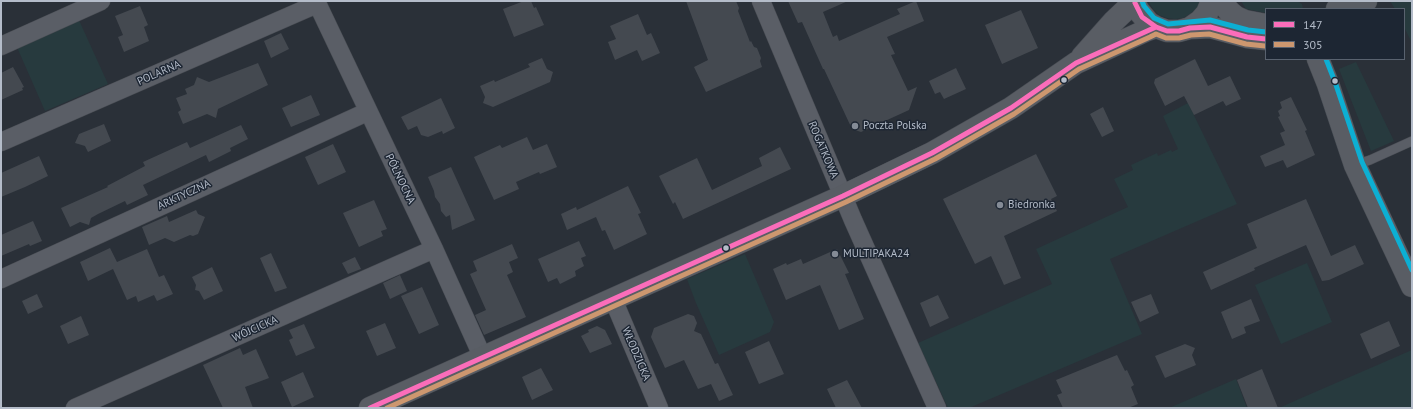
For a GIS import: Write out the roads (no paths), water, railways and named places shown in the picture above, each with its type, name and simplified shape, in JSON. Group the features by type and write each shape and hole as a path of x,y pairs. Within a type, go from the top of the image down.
{"street":[{"path":"1,46 101,1"},
{"name":"ROGATKOWA","path":"761,1 843,196 937,408"},
{"path":"1076,63 1134,1 1142,17 1156,28 1167,31 1179,31 1190,28 1210,27 1247,37 1265,39"},
{"path":"1190,28 1200,21 1207,13 1212,1"},
{"path":"1220,1 1236,17 1246,21 1265,25"},
{"path":"1338,8 1346,1"},
{"path":"1357,8 1366,1"},
{"name":"PÓŁNOCNA","path":"316,2 367,112 434,250 483,358"},
{"name":"POLARNA","path":"1,142 316,2"},
{"path":"377,407 843,196 940,149 1011,108 1076,63 1147,30 1156,28"},
{"path":"1318,60 1328,84 1355,166 1412,286"},
{"name":"ARKTYCZNA","path":"1,279 367,112"},
{"name":"WÓJCICKA","path":"76,408 434,250"},
{"name":"WŁODZICKA","path":"613,299 659,408"}],"lane":[{"path":"1355,166 1412,141"}],"place":[{"name":"Poczta Polska","path":"855,126"},
{"name":"Biedronka","path":"1000,205"},
{"name":"MULTIPAKA24","path":"835,254"}]}
